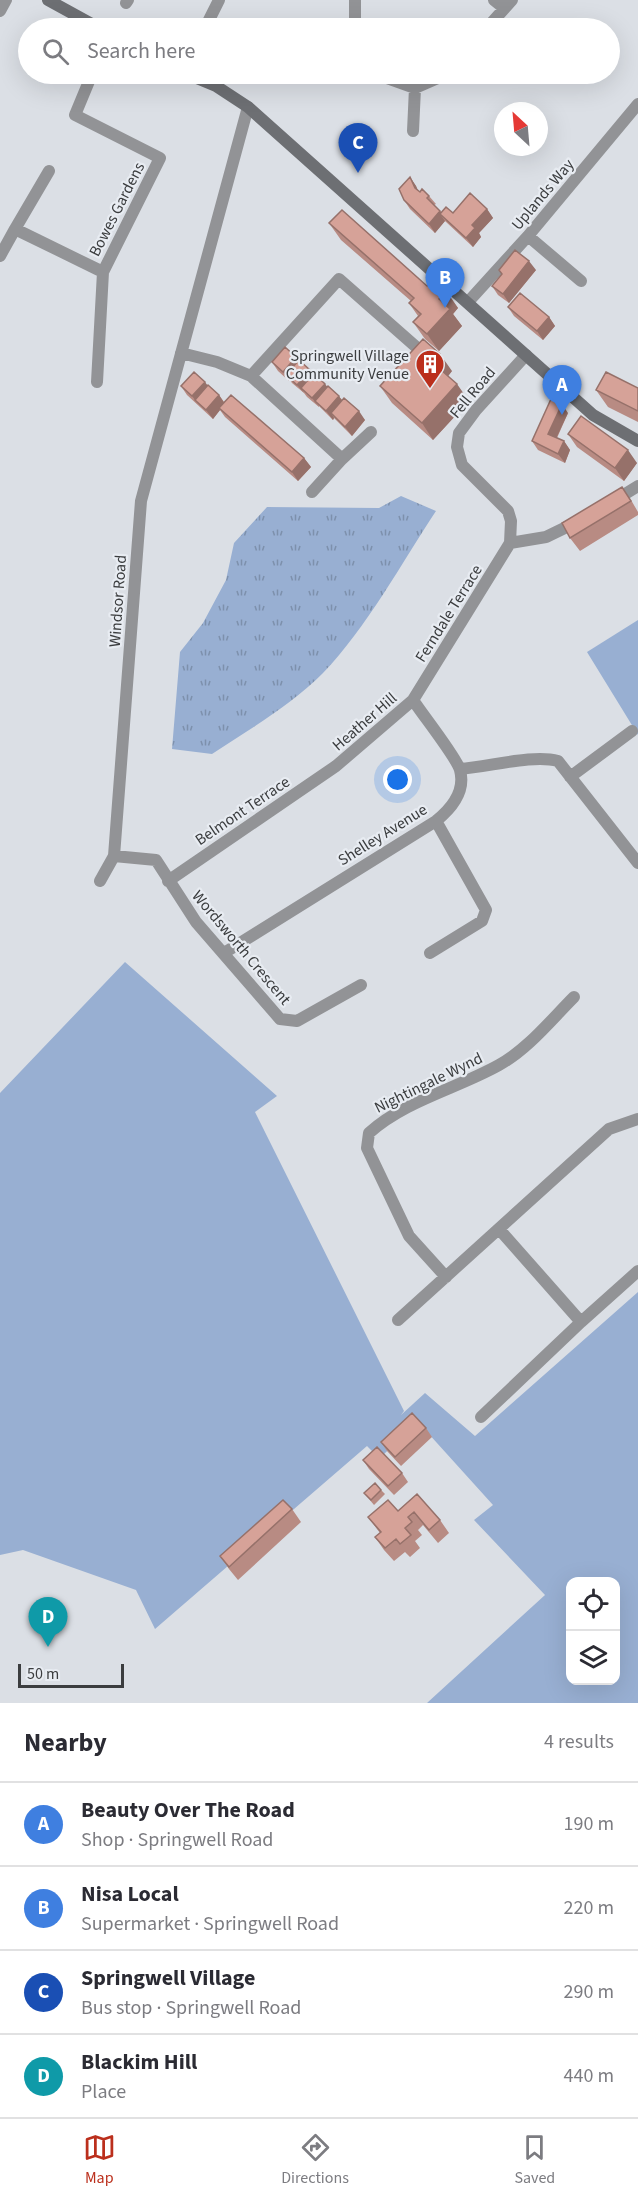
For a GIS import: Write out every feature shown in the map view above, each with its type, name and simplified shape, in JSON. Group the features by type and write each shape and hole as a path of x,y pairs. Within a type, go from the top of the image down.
{"main road":[{"path":"48,0 81,18"},
{"path":"211,84 248,107 593,415 638,441"}],"street":[{"path":"0,12 6,0"},
{"path":"210,18 219,0"},
{"path":"355,0 355,18"},
{"path":"494,0 508,4 496,18"},
{"name":"Bowes Gardens","path":"88,84 75,115 160,158 103,272 97,382"},
{"path":"404,84 415,88 424,84"},
{"path":"413,131 415,88"},
{"name":"Uplands Way","path":"468,302 528,236 638,104"},
{"name":"Windsor Road","path":"100,881 114,856 141,501 248,107"},
{"path":"0,256 49,171"},
{"name":"Bowes Gardens","path":"15,229 103,272"},
{"path":"528,236 581,281"},
{"path":"251,376 339,279 423,353"},
{"path":"181,353 217,362 251,376 342,459"},
{"name":"Fell Road","path":"510,543 511,521 508,511 462,465 457,447 459,433 526,355"},
{"path":"312,492 371,432"},
{"path":"510,543 546,537 638,486"},
{"name":"Ferndale Terrace","path":"413,700 510,543"},
{"path":"413,700 460,770 544,757 558,761 638,863"},
{"name":"Heather Hill","path":"336,766 413,700"},
{"path":"570,777 632,731"},
{"name":"Belmont Terrace","path":"168,881 336,766"},
{"name":"Shelley Avenue","path":"224,953 436,821 452,808 460,788 460,770"},
{"path":"430,953 482,921 486,910 482,899 436,821"},
{"path":"114,856 156,860 168,881"},
{"name":"Wordsworth Crescent","path":"168,881 196,922 280,1019 297,1021 361,985"},
{"name":"Nightingale Wynd","path":"446,1277 409,1236 367,1148 369,1133 399,1111 500,1065 524,1048 573,997"},
{"path":"398,1320 609,1130 638,1119"},
{"path":"499,1229 580,1322"},
{"path":"481,1417 638,1270"}],"green space":[{"path":"401,496 436,511 369,616 339,656 310,685 283,707 212,754 172,749 180,652 203,623 226,580 234,543 267,507 379,508"},
{"path":"638,620 638,735 587,652"},
{"path":"125,962 277,1096 255,1112 404,1411 401,1415 425,1393 475,1436 638,1292 638,1703 427,1703 545,1595 474,1520 493,1505 418,1422 383,1455 374,1453 367,1446 155,1629 136,1590 23,1550 0,1555 0,1093"}],"building":[{"path":"410,177 415,188 420,192 422,189 429,196 427,198 440,211 429,224 404,200 399,189"},
{"path":"470,193 487,209 472,225 475,228 466,238 440,214 446,207 453,213"},
{"path":"342,210 427,286 433,279 446,291 439,299 450,309 427,334 413,322 421,314 409,303 414,298 329,223"},
{"path":"515,250 529,261 503,294 492,286 502,274 499,270"},
{"path":"520,293 549,317 537,331 508,307"},
{"path":"423,339 440,354 433,363 457,384 422,423 380,386"},
{"path":"285,347 296,357 283,372 272,362"},
{"path":"299,360 310,370 297,385 286,375"},
{"path":"194,372 205,382 192,396 181,386"},
{"path":"606,372 638,388 638,411 596,390"},
{"path":"314,373 325,384 312,398 301,388"},
{"path":"208,385 219,395 206,410 195,400"},
{"path":"328,386 339,396 326,411 315,401"},
{"path":"231,395 304,458 292,472 219,408"},
{"path":"344,398 359,411 345,427 331,413"},
{"path":"551,399 562,404 548,434 564,441 558,454 532,441"},
{"path":"581,416 628,450 615,468 568,434"},
{"path":"622,487 631,501 570,538 562,523"},
{"path":"412,1413 426,1428 395,1457 381,1442"},
{"path":"377,1447 402,1473 388,1486 363,1460"},
{"path":"375,1483 381,1490 371,1500 364,1493"},
{"path":"417,1494 440,1520 429,1530 414,1512 408,1517 412,1522 405,1528 411,1535 400,1544 396,1539 385,1548 375,1537 381,1532 368,1517 388,1500 398,1511"},
{"path":"283,1500 292,1509 229,1567 220,1556"}],"place":[{"name":"Springwell Village","path":"358,173"},
{"name":"Nisa Local","path":"445,308"},
{"name":"Springwell Village Community Venue","path":"430,390"},
{"name":"Beauty Over The Road","path":"562,415"},
{"name":"Blackim Hill","path":"48,1647"}]}
